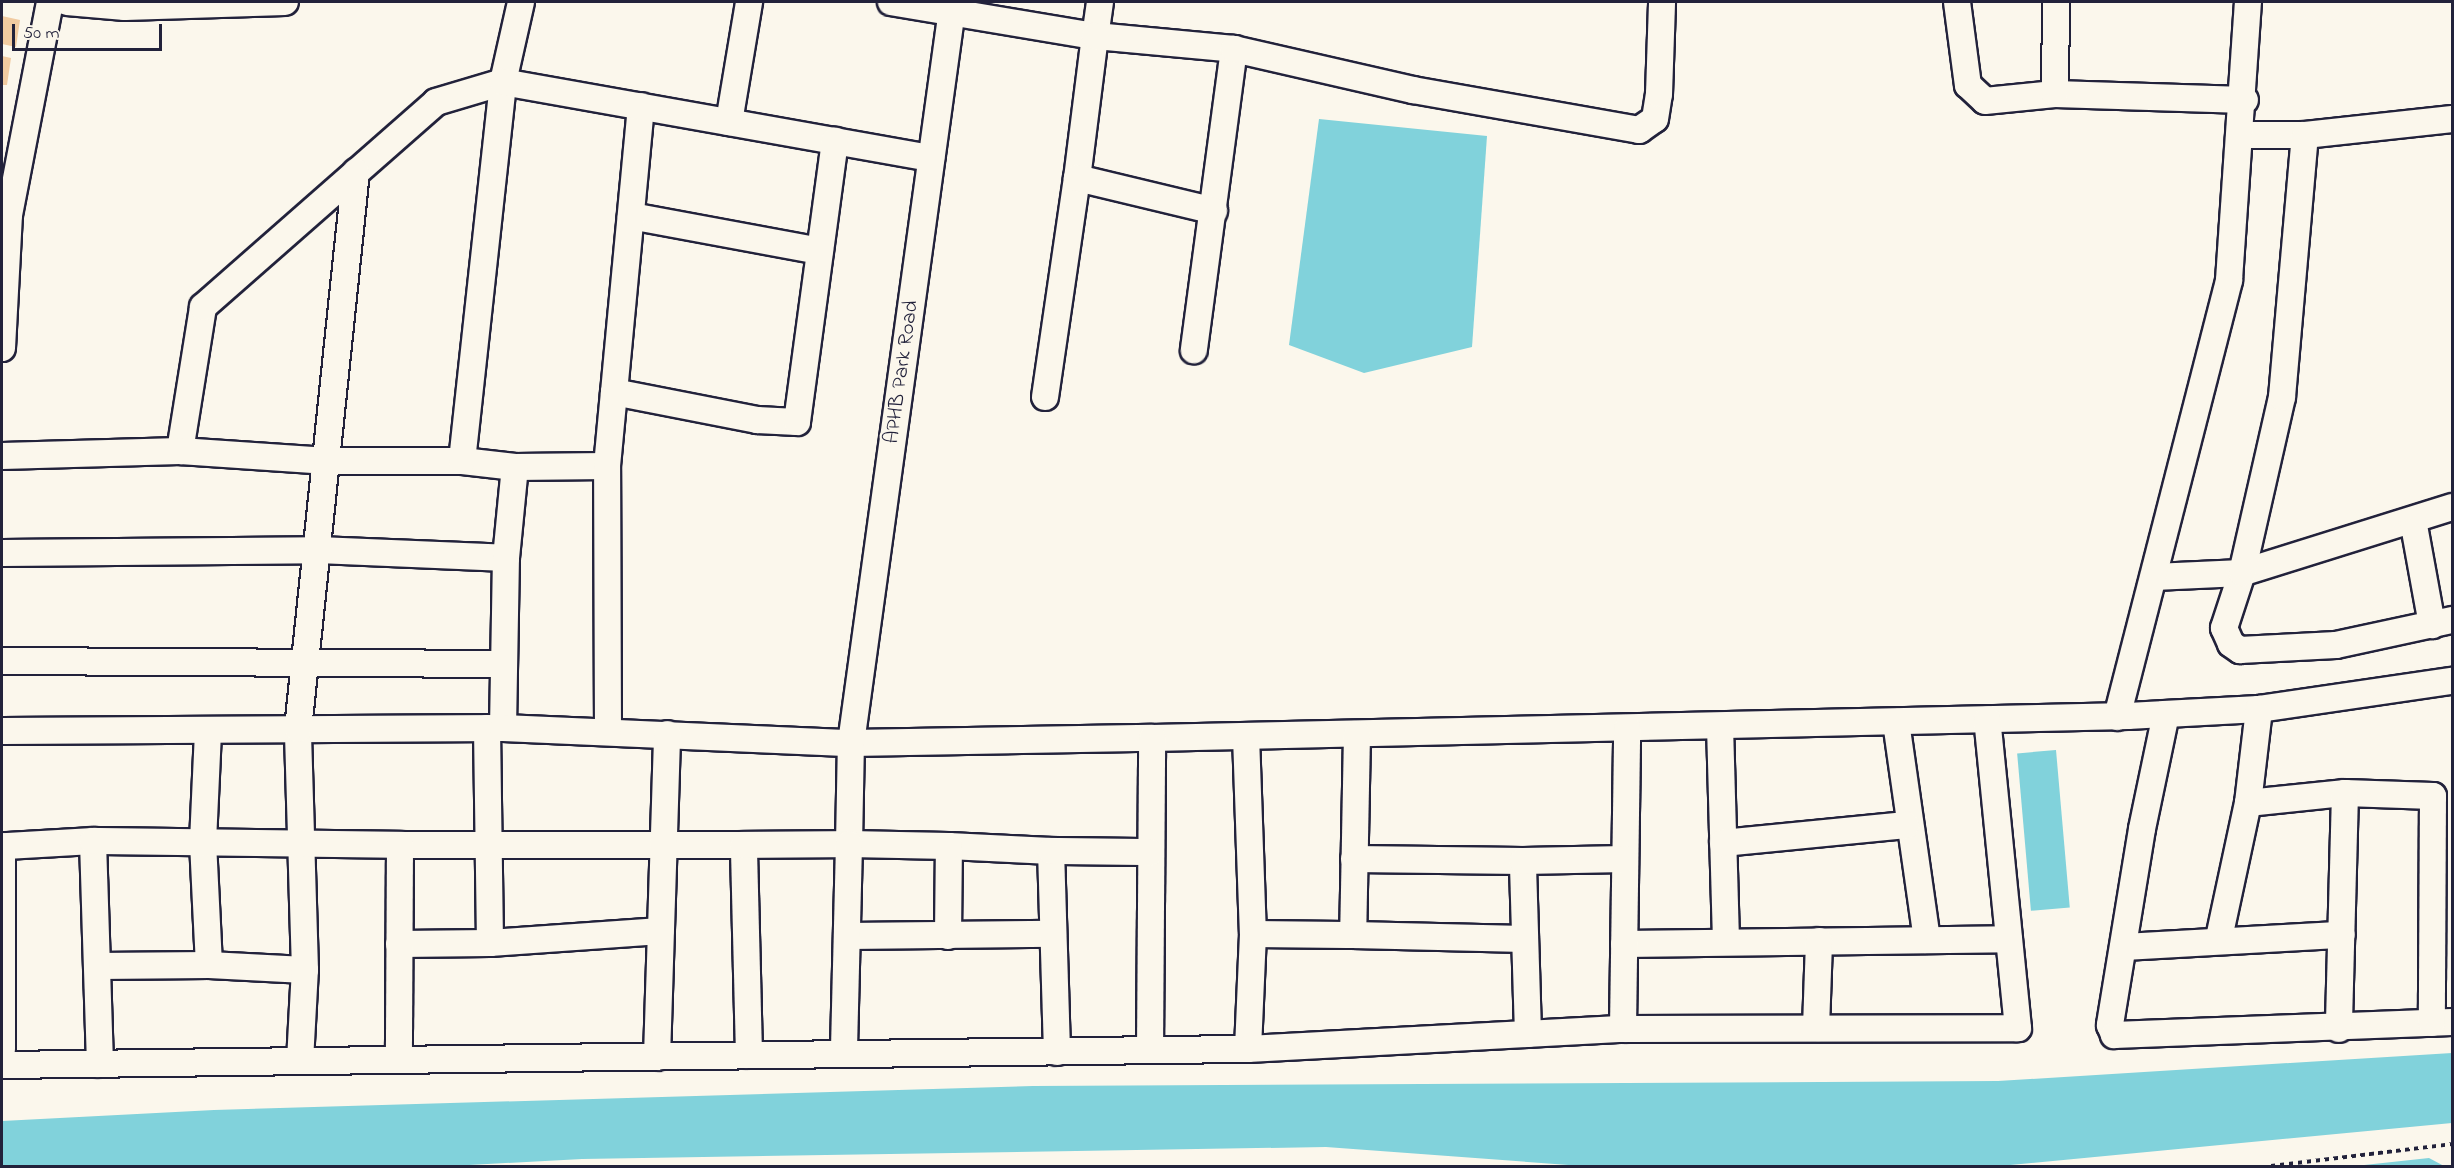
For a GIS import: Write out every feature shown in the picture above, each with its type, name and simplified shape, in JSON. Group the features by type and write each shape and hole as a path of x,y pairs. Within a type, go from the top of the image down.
{"street":[{"path":"2,348 5,215 50,2"},
{"path":"67,2 126,7 285,2"},
{"path":"462,461 503,82 521,2"},
{"path":"729,122 749,2"},
{"path":"891,2 952,6 1095,36 1234,49 1413,90 1639,130 1655,119 1658,102 1662,2"},
{"path":"1045,397 1100,2"},
{"path":"1957,2 1968,85 1975,96 1985,101 2055,94 2245,100"},
{"path":"2055,94 2056,2"},
{"path":"2248,2 2245,100 2260,136 2229,280 2154,577 2138,716 2124,947 2114,1035 2339,1029 2442,1022 2443,795 2345,793 2248,803"},
{"name":"APHB Park Road","path":"844,1054 851,743 952,6"},
{"path":"1194,350 1234,49"},
{"path":"180,451 203,307 436,102 503,82 931,158"},
{"path":"608,731 607,466 641,106"},
{"path":"2260,136 2306,135 2452,119"},
{"path":"2306,135 2282,397 2242,573 2224,628 2230,644 2240,650 2336,645 2442,623 2413,520"},
{"path":"614,392 757,420 797,422 835,141"},
{"path":"300,1061 305,970 299,841 298,729 328,461 356,172"},
{"path":"1077,178 1214,211"},
{"path":"631,216 820,251"},
{"path":"9,457 180,451 328,461 462,461 516,467 607,466"},
{"path":"490,942 488,847 495,728 504,664 506,558 516,467"},
{"path":"2154,577 2242,573 2452,507"},
{"path":"2,553 318,550 506,558"},
{"path":"2,661 305,659 504,664"},
{"path":"2,731 495,728 851,743 1357,734 2138,716 2259,709 2452,681"},
{"path":"2219,938 2248,803 2259,709"},
{"path":"2,1065 1248,1049 1623,1029 2018,1028 1987,720"},
{"path":"1896,722 1906,825 1927,940"},
{"path":"1720,726 1726,942"},
{"path":"1623,1029 1627,728"},
{"path":"208,730 203,842 209,965"},
{"path":"657,1057 667,734"},
{"path":"1353,935 1357,734"},
{"path":"1246,736 1253,934 1248,1049"},
{"path":"1150,1050 1152,738"},
{"path":"2339,1029 2345,793"},
{"path":"1724,843 1906,825"},
{"path":"93,841 100,1064"},
{"path":"2,1049 3,846 93,841 299,841 488,847 849,844 1150,852"},
{"path":"399,1060 400,845"},
{"path":"744,845 749,1055"},
{"path":"948,936 949,846"},
{"path":"1051,850 1057,1052"},
{"path":"1354,859 1523,861 1625,859"},
{"path":"1523,861 1528,1034"},
{"path":"399,944 490,942 661,931"},
{"path":"848,936 1053,934"},
{"path":"1253,934 1525,939"},
{"path":"2124,947 2219,938 2342,935"},
{"path":"1624,944 2009,939"},
{"path":"1816,1028 1819,941"},
{"path":"98,966 209,965 305,970"}],"path":[{"path":"2271,1167 2452,1144"}],"water":[{"path":"1319,119 1487,136 1472,347 1364,373 1289,345"},
{"path":"2056,750 2070,907 2031,911 2017,753"},
{"path":"2452,1053 2452,1123 2000,1166 1582,1166 1326,1147 582,1159 451,1166 2,1166 2,1121 214,1110 1033,1086 1998,1081"},
{"path":"2429,1158 2444,1166 2355,1166"}],"building":[{"path":"2,16 20,20 16,47 2,44"},
{"path":"2,56 11,58 7,85 2,85"}]}
